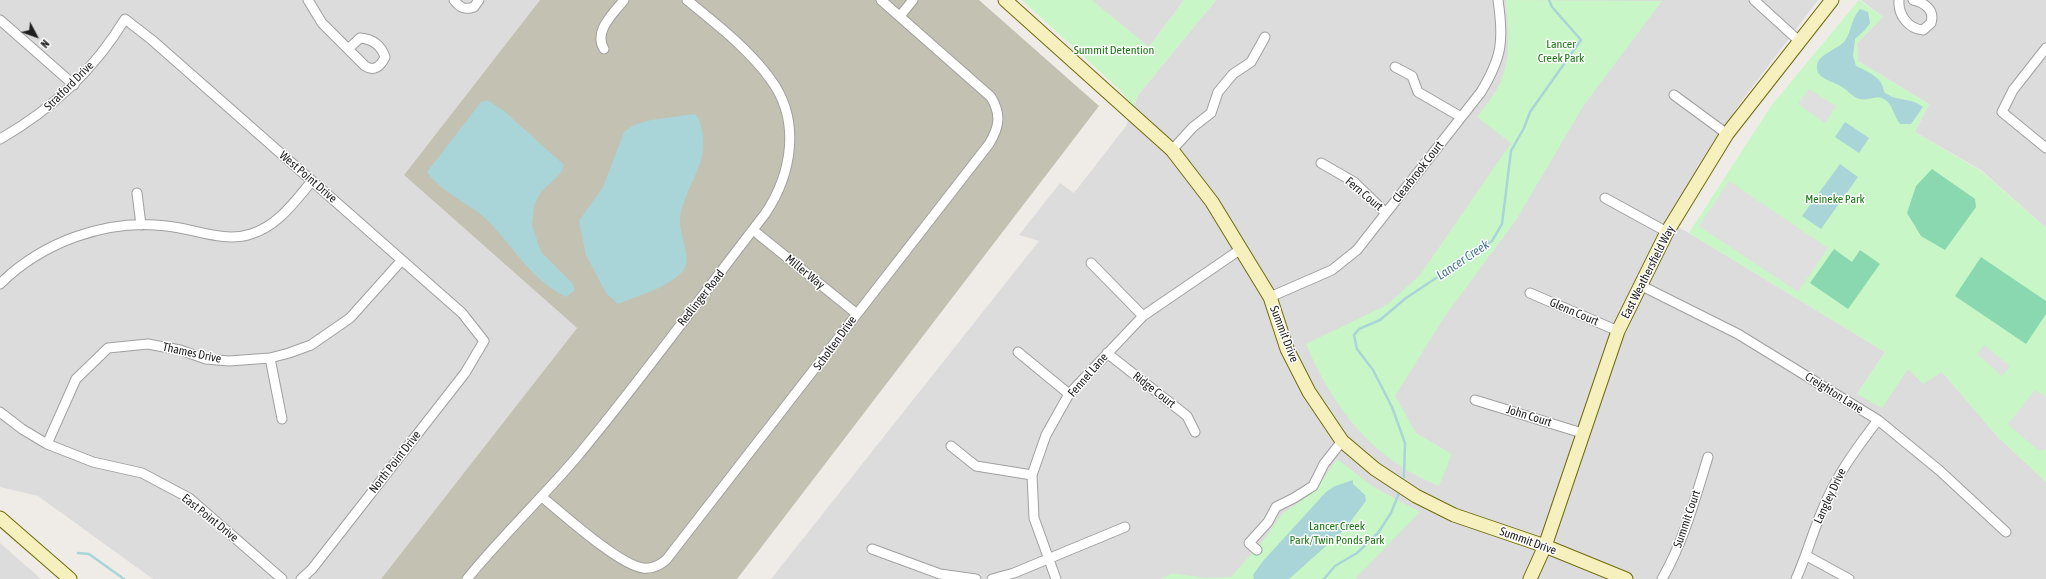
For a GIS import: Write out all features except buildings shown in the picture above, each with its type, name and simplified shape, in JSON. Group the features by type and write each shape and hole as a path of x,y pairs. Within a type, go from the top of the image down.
{"street":[{"path":"308,0 322,24 348,49"},
{"path":"454,0 461,7 468,9 474,8 479,0"},
{"path":"604,48 600,36 624,0"},
{"name":"Redlinger Road","path":"467,579 504,536 542,497 601,426 753,230 777,196 785,175 790,148 788,126 783,103 772,81 756,61 687,0"},
{"name":"Scholten Drive","path":"542,497 619,558 644,568 661,564 666,560 756,448 857,314 989,144 997,130 999,113 991,97 881,0"},
{"path":"900,16 913,0"},
{"name":"Summit Drive","path":"1005,0 1172,150 1212,202 1270,297 1287,349 1309,392 1342,441 1375,469 1416,496 1454,515 1545,546 1626,579"},
{"name":"Clearbrook Court","path":"1270,297 1332,270 1357,250 1481,92 1494,71 1500,48 1502,27 1498,0"},
{"path":"1754,0 1799,41"},
{"name":"East Weathersfield Way","path":"1530,579 1545,546 1618,330 1667,232 1727,134 1832,0"},
{"path":"1899,0 1898,10 1902,18 1918,30 1923,30 1931,23 1932,12 1929,7 1913,0"},
{"name":"Stratford Drive","path":"0,140 45,111 74,85 112,41 125,19"},
{"name":"West Point Drive","path":"125,19 152,40 462,313 484,341"},
{"path":"0,20 74,85"},
{"path":"1172,150 1193,127 1211,113 1218,92 1233,74 1251,62 1265,37"},
{"path":"2046,48 2013,90 2002,112 2046,148"},
{"path":"1395,67 1412,76 1418,92 1461,117"},
{"path":"1674,95 1727,134"},
{"name":"Fern Court","path":"1321,163 1354,182 1386,213"},
{"path":"0,284 36,256 69,239 90,232 110,228 141,225 167,226 223,237 251,234 276,221 312,181"},
{"path":"137,193 141,225"},
{"path":"1605,198 1667,232"},
{"name":"Miller Way","path":"753,230 857,314"},
{"name":"Fennel Lane","path":"1056,579 1034,518 1032,475 1046,435 1069,394 1143,316 1241,249"},
{"name":"Thames Drive","path":"48,444 76,379 108,348 148,344 180,350 206,358 229,361 270,358 301,349 345,322 358,310 402,260"},
{"path":"1092,263 1143,316"},
{"name":"Creighton Lane","path":"1640,285 1738,334 1878,420 1939,470 2006,532"},
{"name":"Glenn Court","path":"1530,293 1618,330"},
{"name":"North Point Drive","path":"301,579 312,568 465,374 484,341"},
{"path":"1018,352 1069,394"},
{"name":"Ridge Court","path":"1107,353 1187,416 1195,432"},
{"path":"270,358 282,419"},
{"name":"John Court","path":"1475,400 1582,433"},
{"name":"East Point Drive","path":"0,412 22,430 48,444 93,462 142,473 189,498 282,579"},
{"name":"Langley Drive","path":"1796,579 1807,556 1822,510 1848,458 1878,420"},
{"path":"1257,550 1249,543 1268,522 1276,507 1313,486 1324,464 1342,441"},
{"path":"951,446 976,466 1032,475"},
{"name":"Summit Court","path":"1662,579 1672,562 1686,527 1708,457"},
{"path":"0,518 70,579"},
{"path":"992,579 1014,573 1048,560 1125,527"},
{"path":"872,549 940,574 976,579"},
{"path":"1807,556 1849,579"}],"shaded area":[{"path":"0,0 540,0 404,175 577,328 381,579 153,579 38,496 0,487"},
{"path":"540,0 979,0 1099,106 737,579 381,579 577,328 404,175"},
{"path":"1022,0 1184,0 1149,47"},
{"path":"1216,0 1818,0 1740,103 1665,221 1689,233 1885,352 1857,394 1908,369 1942,372 1997,436 2046,482 2046,579 771,579 1039,241 1019,235 1060,183 1074,193 1126,126 1138,95"},
{"path":"1861,0 2046,0 2046,228 1981,170 1915,132 1929,104 1858,61 1857,43 1883,17"},
{"path":"1809,89 1836,106 1825,123 1798,104"},
{"path":"1729,181 1828,248 1798,292 1699,226"},
{"path":"1984,345 2010,366 2002,376 1977,354"},
{"path":"2035,390 2046,397 2046,449 2039,451 2008,424"},
{"path":"0,543 41,579 0,579"}],"green space":[{"name":"Summit Detention","path":"1022,0 1092,0 1149,47 1184,0 1216,0 1138,95 1134,106 1117,87"},
{"name":"Lancer Creek Park","path":"1506,0 1662,1 1584,105 1516,220 1445,316 1395,396 1416,433 1452,454 1439,486 1415,475 1394,462 1375,447 1358,429 1329,390 1306,344 1387,305 1420,275 1511,143 1477,117 1501,81 1507,61 1508,21"},
{"name":"Meineke Park","path":"1859,0 1883,17 1857,43 1858,61 1929,104 1915,132 1981,171 2046,228 2046,482 1997,436 1942,372 1923,384 1908,369 1882,408 1857,394 1885,352 1689,233 1771,106"},
{"path":"1932,169 1975,199 1976,207 1945,250 1921,236 1907,213 1916,186"},
{"path":"1834,249 1852,262 1860,250 1880,264 1848,309 1810,283"},
{"path":"1981,257 2046,301 2046,314 2026,344 1955,296"},
{"name":"Lancer Creek Park/Twin Ponds Park","path":"1337,459 1372,486 1420,512 1355,579 1161,579 1172,573 1205,578 1231,577 1263,541 1283,513 1310,495 1317,488"}],"water":[{"path":"1860,9 1868,12 1870,23 1855,39 1853,56 1856,66 1878,79 1881,82 1884,92 1898,99 1914,102 1923,107 1911,124 1900,124 1891,107 1884,99 1858,98 1818,73 1818,62 1826,54 1844,42 1847,38 1854,17"},
{"path":"487,100 504,111 564,165 560,174 541,192 534,205 532,225 541,252 572,283 575,290 566,297 542,281 522,261 485,218 439,185 427,172 481,102"},
{"path":"695,114 701,127 703,152 687,194 680,218 686,253 686,266 683,271 669,282 652,291 618,304 606,293 586,255 579,221 603,187 624,132 634,125 651,120"},
{"path":"1845,122 1869,138 1859,153 1835,137"},
{"path":"1840,164 1858,177 1821,229 1802,216"},
{"path":"1353,480 1353,484 1365,495 1366,501 1344,530 1289,579 1254,579 1253,575 1263,561 1326,492 1335,486"}],"waterway":[{"name":"Lancer Creek","path":"1404,477 1405,443 1392,407 1373,370 1357,349 1354,335 1359,329 1380,320 1406,298 1492,241 1502,224 1511,151 1524,128 1530,112 1581,40 1552,7 1549,0"},
{"name":"Lancer Creek","path":"1324,579 1335,566 1357,553 1378,533 1391,513 1399,493"},
{"path":"78,553 89,554 124,579"}]}
